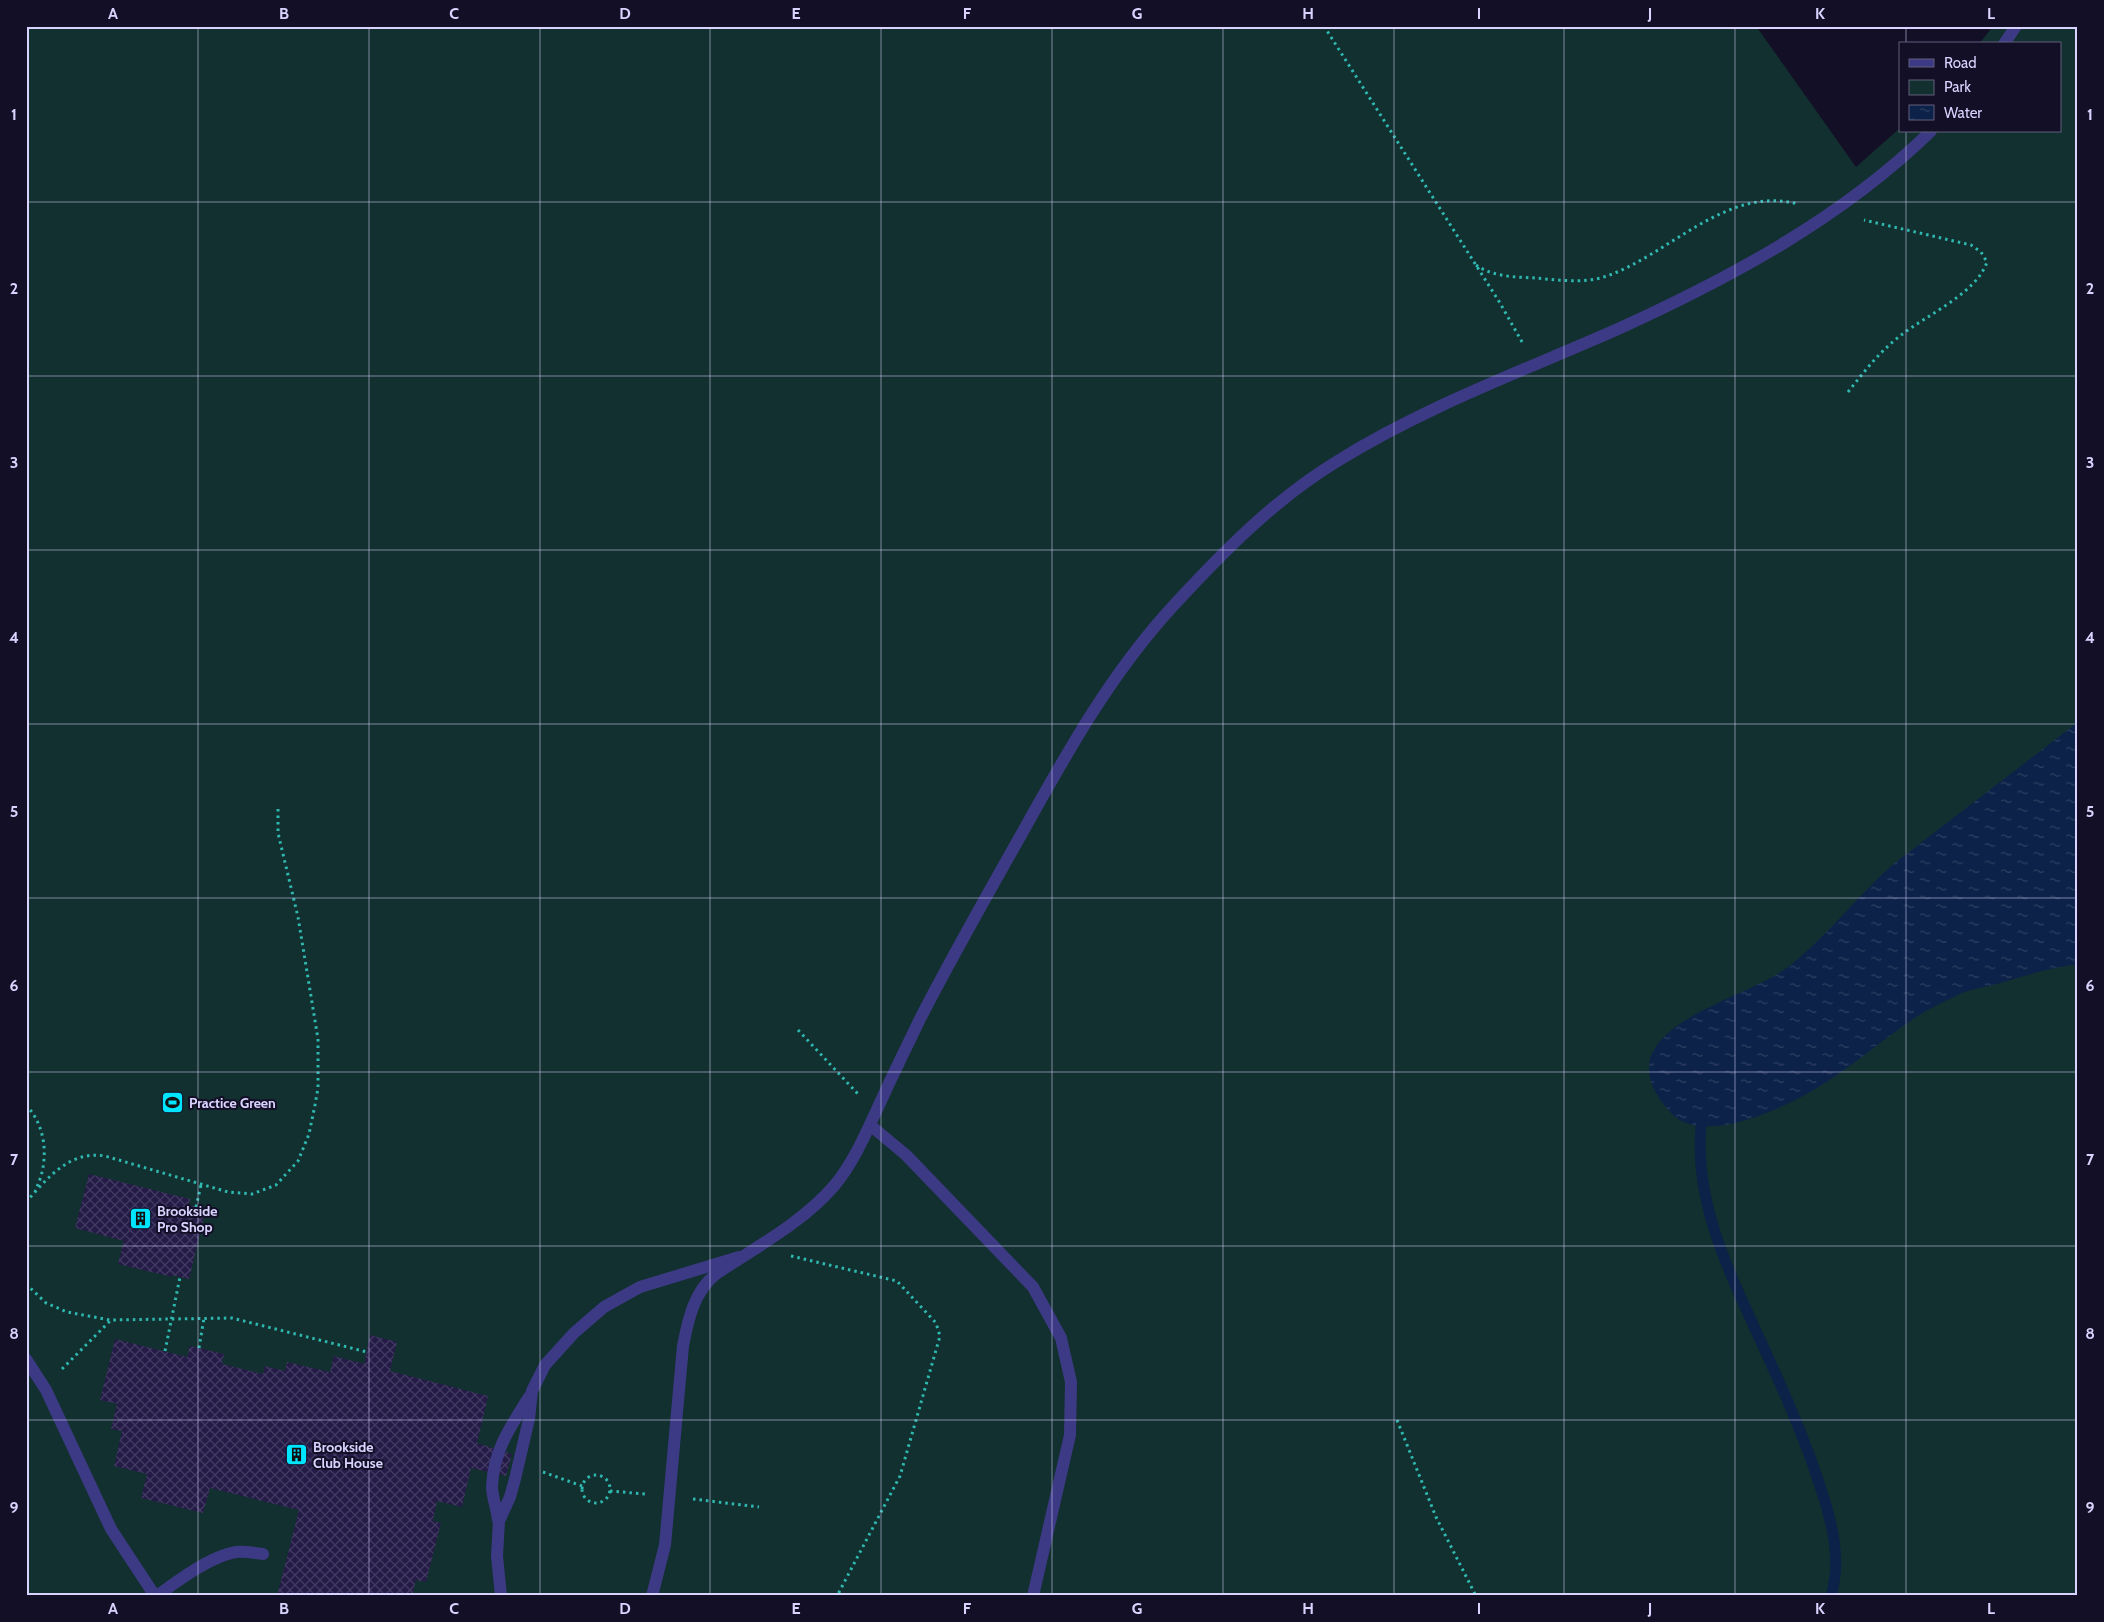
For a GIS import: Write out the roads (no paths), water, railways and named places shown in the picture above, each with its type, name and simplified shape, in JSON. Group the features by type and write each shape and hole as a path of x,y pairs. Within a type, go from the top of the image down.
{"street":[{"path":"2005,42 2016,26"},
{"path":"652,1596 665,1545 680,1363 694,1303 706,1283 808,1212 827,1194 846,1169 978,909 1076,738 1124,667 1174,605 1259,519 1290,493 1332,464 1384,435 1533,365 1652,313 1753,262 1820,220 1869,184 1930,132"},
{"path":"870,1125 906,1155 1033,1287 1061,1338 1071,1382 1070,1435 1033,1596"},
{"path":"501,1596 497,1562 498,1525 492,1487 502,1442 545,1365 574,1333 604,1307 640,1287 746,1255"},
{"path":"26,1359 41,1382 111,1529 156,1596 186,1576 230,1554 244,1552 263,1554"},
{"path":"498,1525 510,1497 519,1464 529,1419 532,1391"}],"water":[{"path":"2078,722 2078,964 2037,972 1954,997 1915,1018 1828,1081 1794,1101 1772,1111 1726,1125 1705,1126 1686,1123 1671,1113 1652,1084 1650,1060 1661,1040 1682,1022 1785,969 1828,931 1868,888 1896,862"}],"waterway":[{"path":"1701,1127 1700,1156 1703,1184 1717,1239 1738,1292 1798,1426 1826,1506 1833,1536 1836,1566 1831,1596"}],"place":[{"name":"Practice Green","path":"173,1103"},
{"name":"Brookside Pro Shop","path":"141,1219"},
{"name":"Brookside Club House","path":"297,1455"}]}
